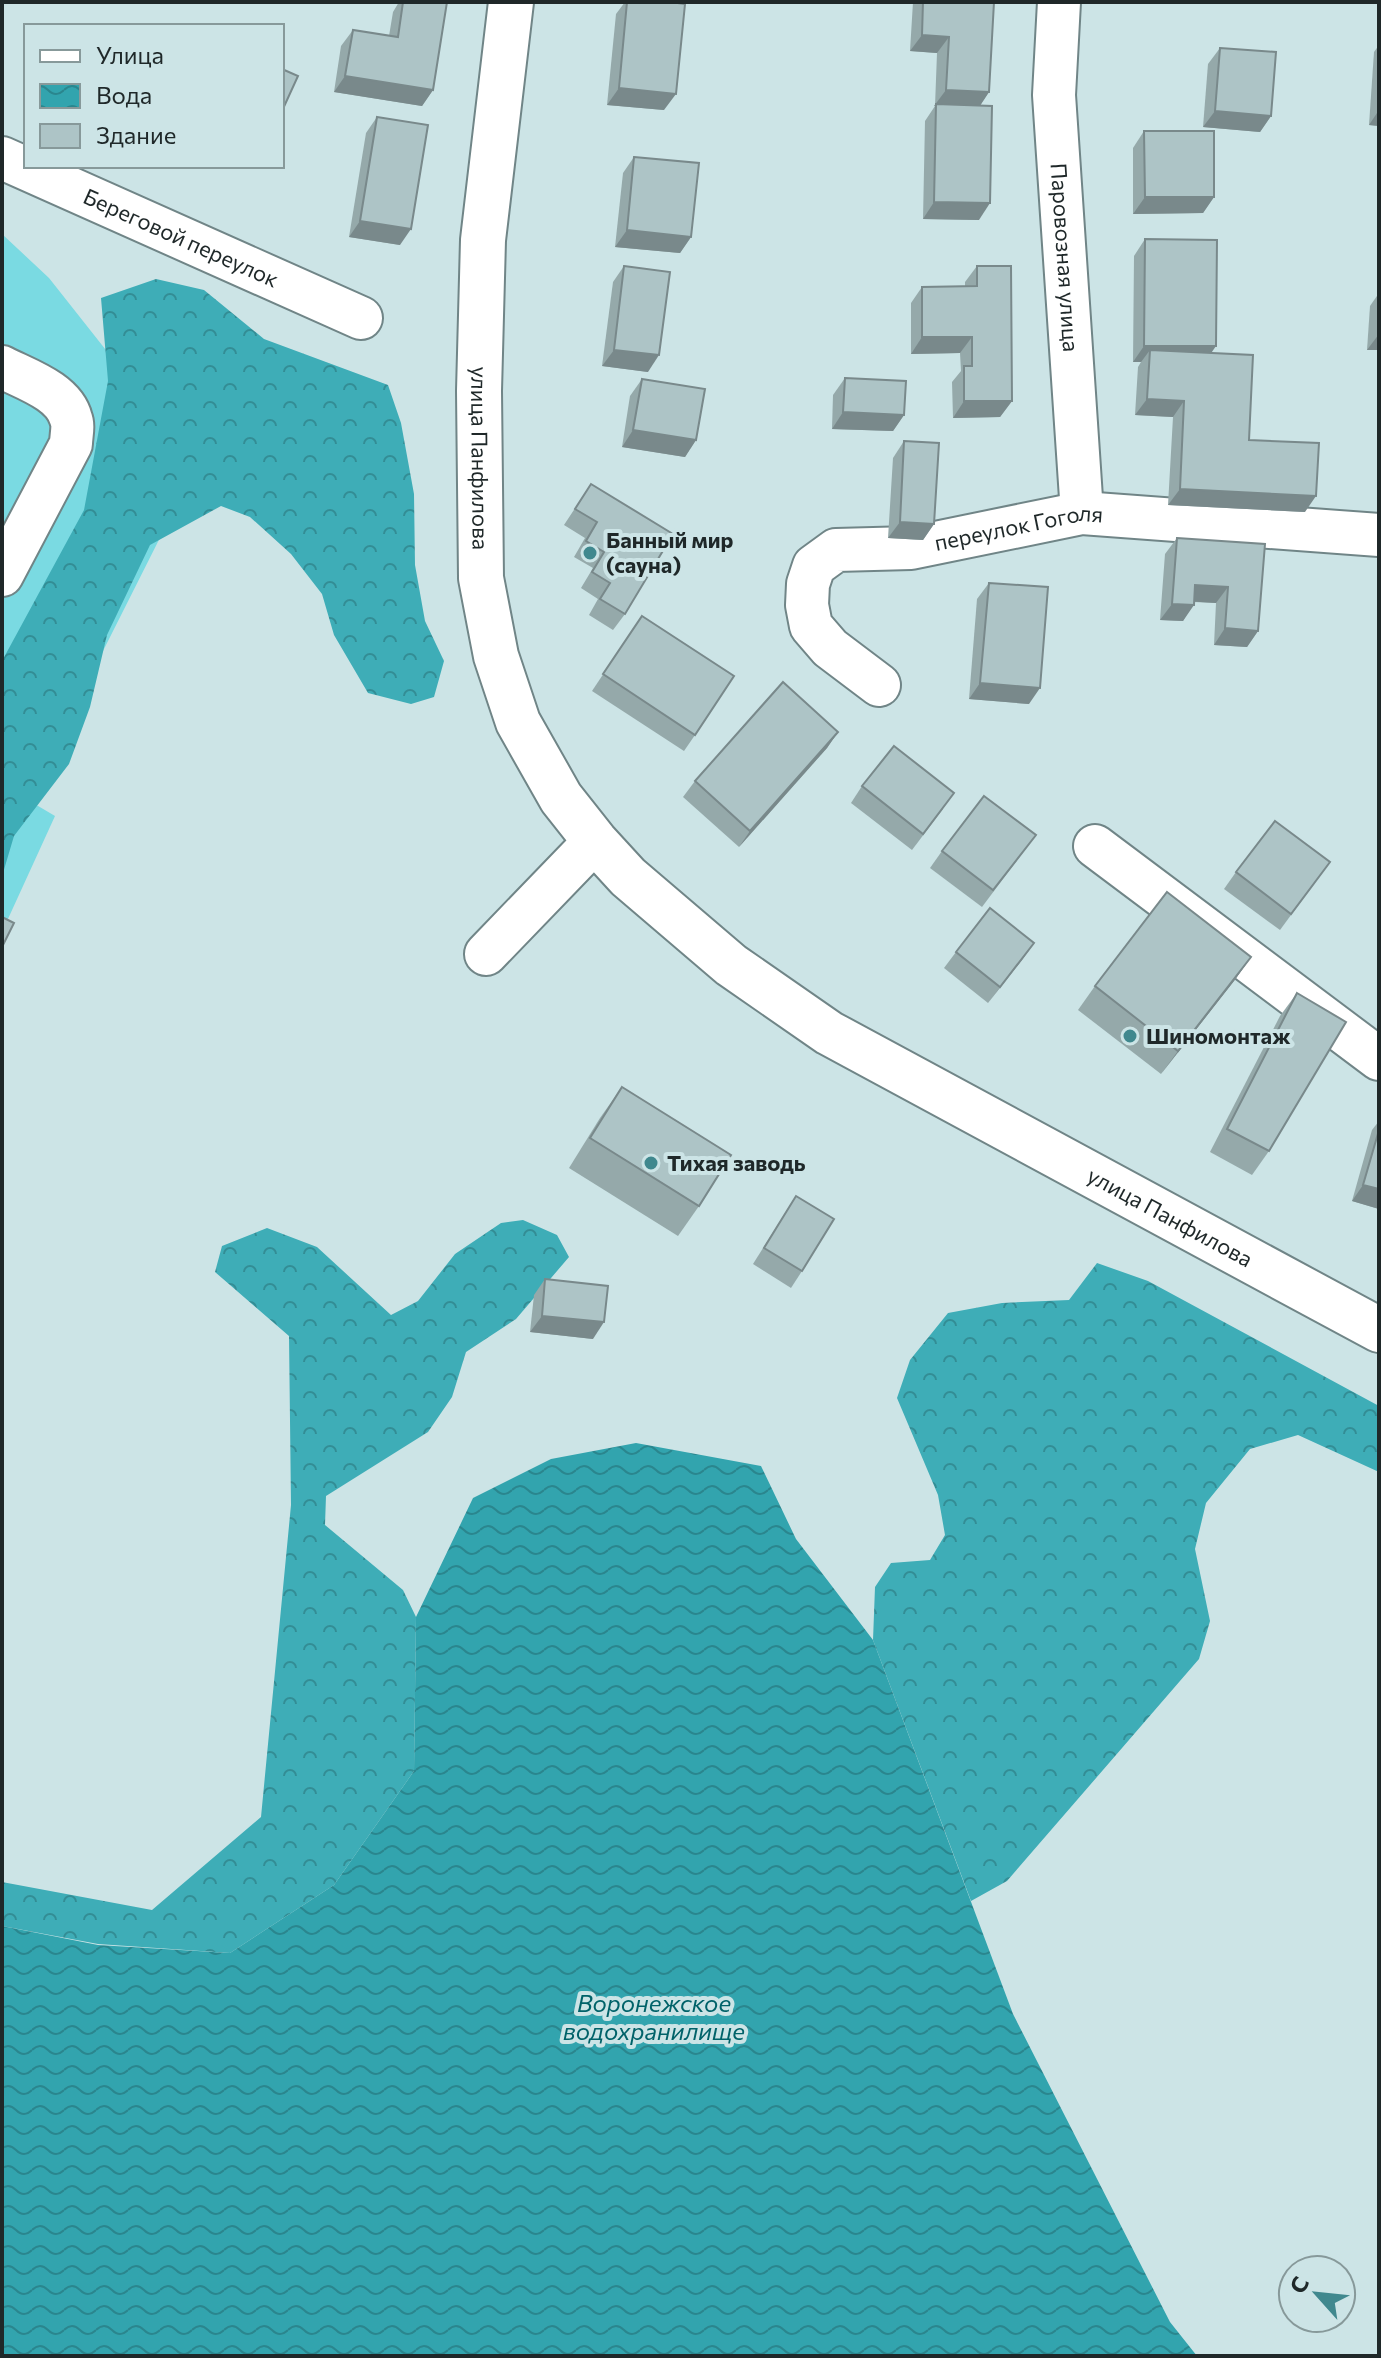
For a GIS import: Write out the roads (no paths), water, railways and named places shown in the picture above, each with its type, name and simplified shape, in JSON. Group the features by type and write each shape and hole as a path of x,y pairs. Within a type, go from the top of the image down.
{"main road":[{"name":"улица Панфилова","path":"511,2 483,240 479,391 481,578 496,656 518,722 561,798 628,877 731,965 829,1033 1379,1330"}],"street":[{"name":"Паровозная улица","path":"1059,2 1054,95 1082,513"},
{"name":"Береговой переулок","path":"2,158 24,168"},
{"name":"Береговой переулок","path":"24,168 361,318"},
{"path":"2,367 46,390 65,405 73,421 71,444 2,575"},
{"name":"переулок Гоголя","path":"879,685 830,648 811,626 807,605 808,584 814,566 836,550 911,548 1082,513 1379,535"},
{"path":"486,954 595,841"},
{"path":"1095,846 1379,1059"}],"water":[{"name":"Воронежское водохранилище","path":"636,1443 761,1466 796,1539 873,1640 1013,2014 1170,2322 1197,2356 2,2356 2,1926 98,1945 230,1953 334,1885 414,1771 416,1617 473,1498 551,1459"}],"place":[{"name":"Банный мир (сауна)","path":"590,553"},
{"name":"Шиномонтаж","path":"1130,1036"},
{"name":"Тихая заводь","path":"651,1163"}]}
